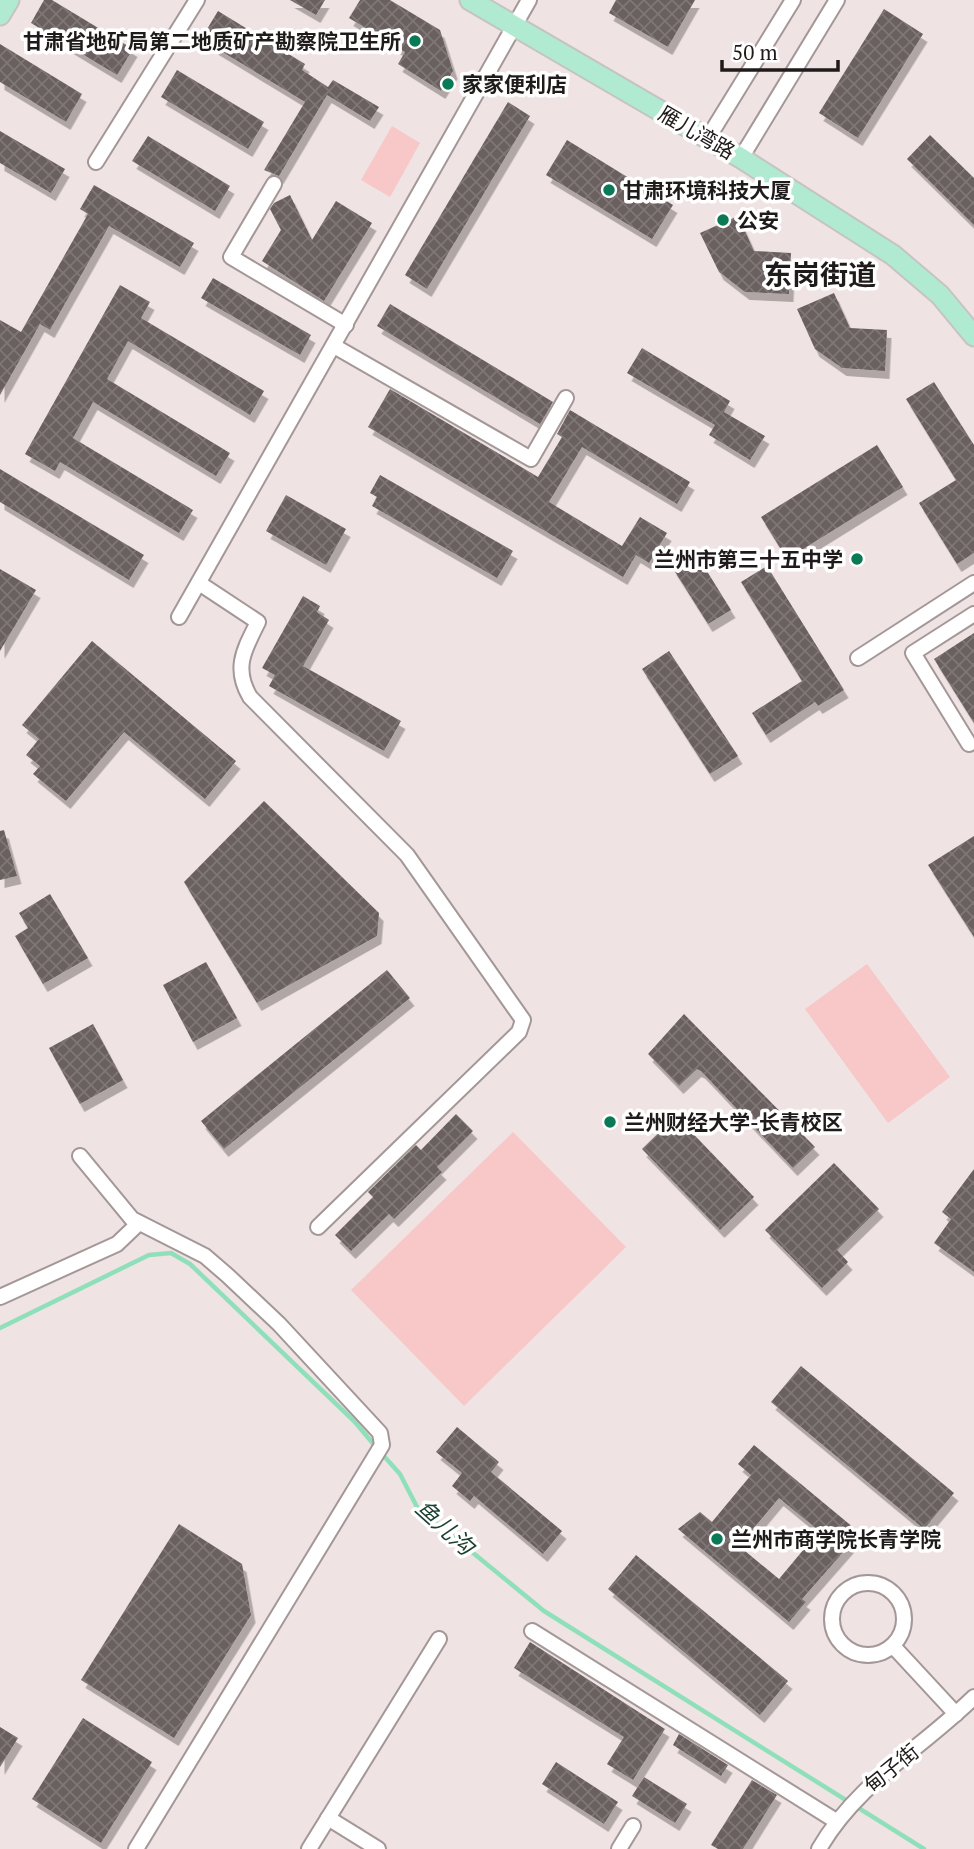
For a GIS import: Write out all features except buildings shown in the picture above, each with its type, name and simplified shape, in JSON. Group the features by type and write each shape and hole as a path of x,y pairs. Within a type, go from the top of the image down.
{"main road":[{"path":"0,15 9,0"},
{"name":"雁儿湾路","path":"470,0 708,138 893,255 940,295 974,336"}],"street":[{"path":"96,162 197,0"},
{"path":"180,617 529,0"},
{"path":"708,138 793,0"},
{"path":"741,158 837,0"},
{"path":"274,184 231,257 346,325"},
{"path":"334,346 531,459 566,398"},
{"path":"200,583 258,622 240,657 243,685 250,697 407,855 523,1020 519,1032 318,1227"},
{"path":"858,658 974,583"},
{"path":"969,744 913,653 974,614"},
{"path":"80,1156 132,1219 205,1256 279,1324 380,1433 382,1445 136,1849"},
{"path":"0,1297 117,1244 139,1223"},
{"path":"870,1583 883,1586 895,1594 902,1606 905,1620 902,1634 893,1646 868,1656 854,1652 842,1644 835,1632 832,1618 835,1604 844,1593 856,1586 870,1583"},
{"path":"532,1632 839,1816"},
{"path":"309,1849 439,1639"},
{"path":"893,1646 956,1714"},
{"name":"甸子街","path":"819,1849 839,1816 860,1793 974,1697"},
{"path":"328,1818 378,1849"},
{"path":"619,1849 633,1826"}],"shaded area":[{"path":"392,126 420,143 390,197 361,180"},
{"path":"867,964 950,1077 888,1123 805,1009"},
{"path":"513,1132 626,1247 464,1406 351,1290"}],"waterway":[{"name":"鱼儿沟","path":"0,1328 149,1255 171,1253 190,1264 354,1421 376,1447"},
{"name":"鱼儿沟","path":"382,1454 400,1474 417,1507 544,1611 924,1849"}],"place":[{"name":"甘肃省地矿局第二地质矿产勘察院卫生所","path":"415,41"},
{"name":"家家便利店","path":"448,84"},
{"name":"甘肃环境科技大厦","path":"609,190"},
{"name":"公安","path":"723,220"},
{"name":"兰州市第三十五中学","path":"857,559"},
{"name":"兰州财经大学-长青校区","path":"610,1122"},
{"name":"兰州市商学院长青学院","path":"717,1539"}],"district":[{"name":"东岗街道","path":"820,274"}]}
